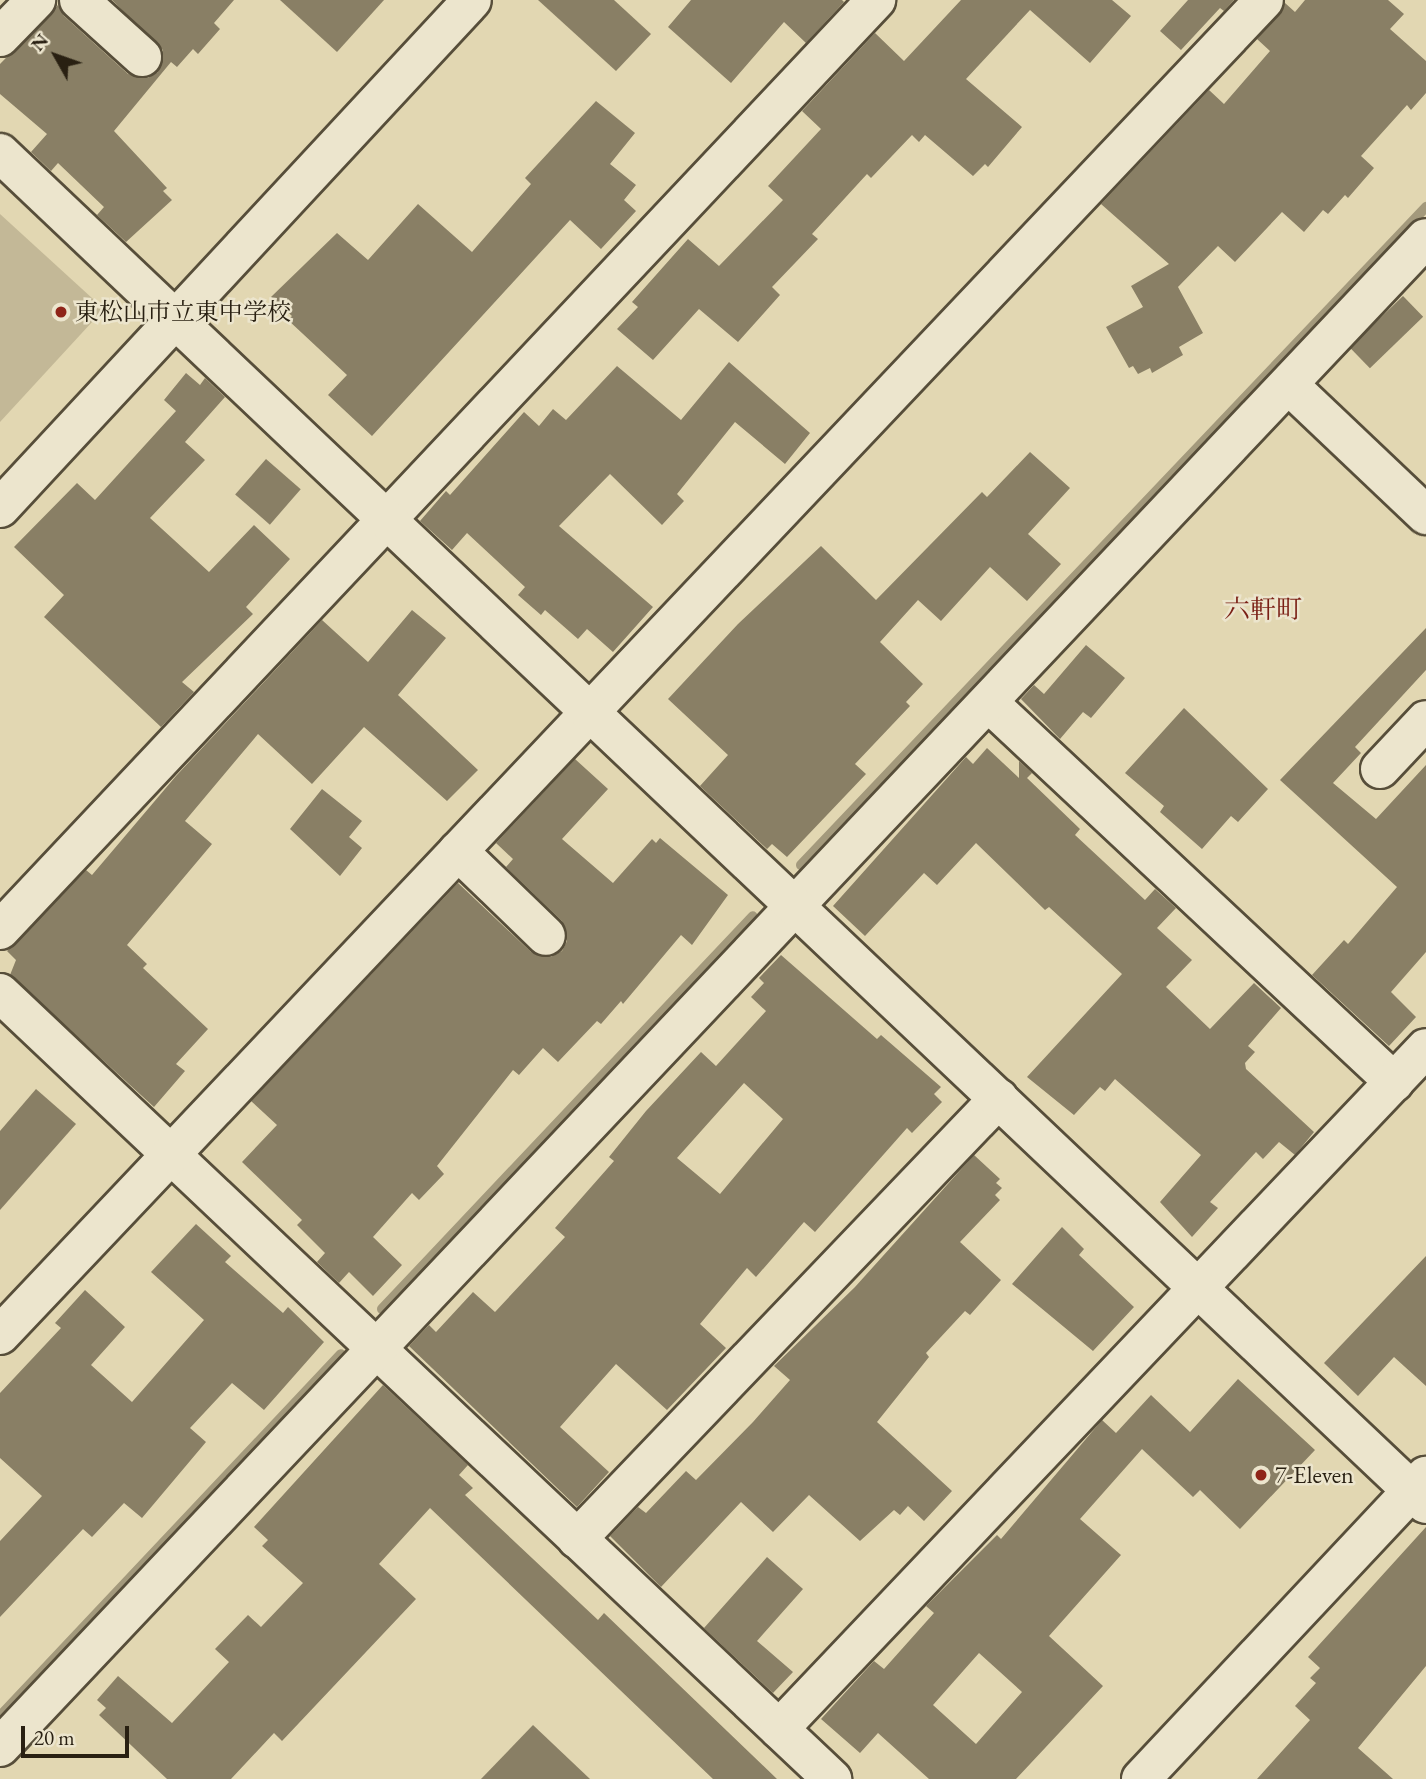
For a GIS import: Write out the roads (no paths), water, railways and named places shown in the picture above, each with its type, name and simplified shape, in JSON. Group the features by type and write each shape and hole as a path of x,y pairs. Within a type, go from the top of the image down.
{"street":[{"path":"0,37 36,0"},
{"path":"79,0 142,57"},
{"path":"0,508 177,321 472,0"},
{"path":"0,930 876,0"},
{"path":"0,1335 1264,0"},
{"path":"0,153 1199,1289 1421,1490 1141,1779"},
{"path":"0,1747 1426,238"},
{"path":"1289,385 1426,515"},
{"path":"989,703 1394,1082"},
{"path":"1380,769 1426,720"},
{"path":"458,851 546,936"},
{"path":"0,993 832,1779"},
{"path":"779,1729 1426,1048"},
{"path":"577,1539 999,1098"}],"waterway":[{"path":"801,865 1426,207"},
{"path":"382,1309 753,916"},
{"path":"0,1716 341,1354"}],"place":[{"name":"東松山市立東中学校","path":"61,312"},
{"name":"7-Eleven","path":"1261,1475"}],"district":[{"name":"六軒町","path":"1263,610"}]}
